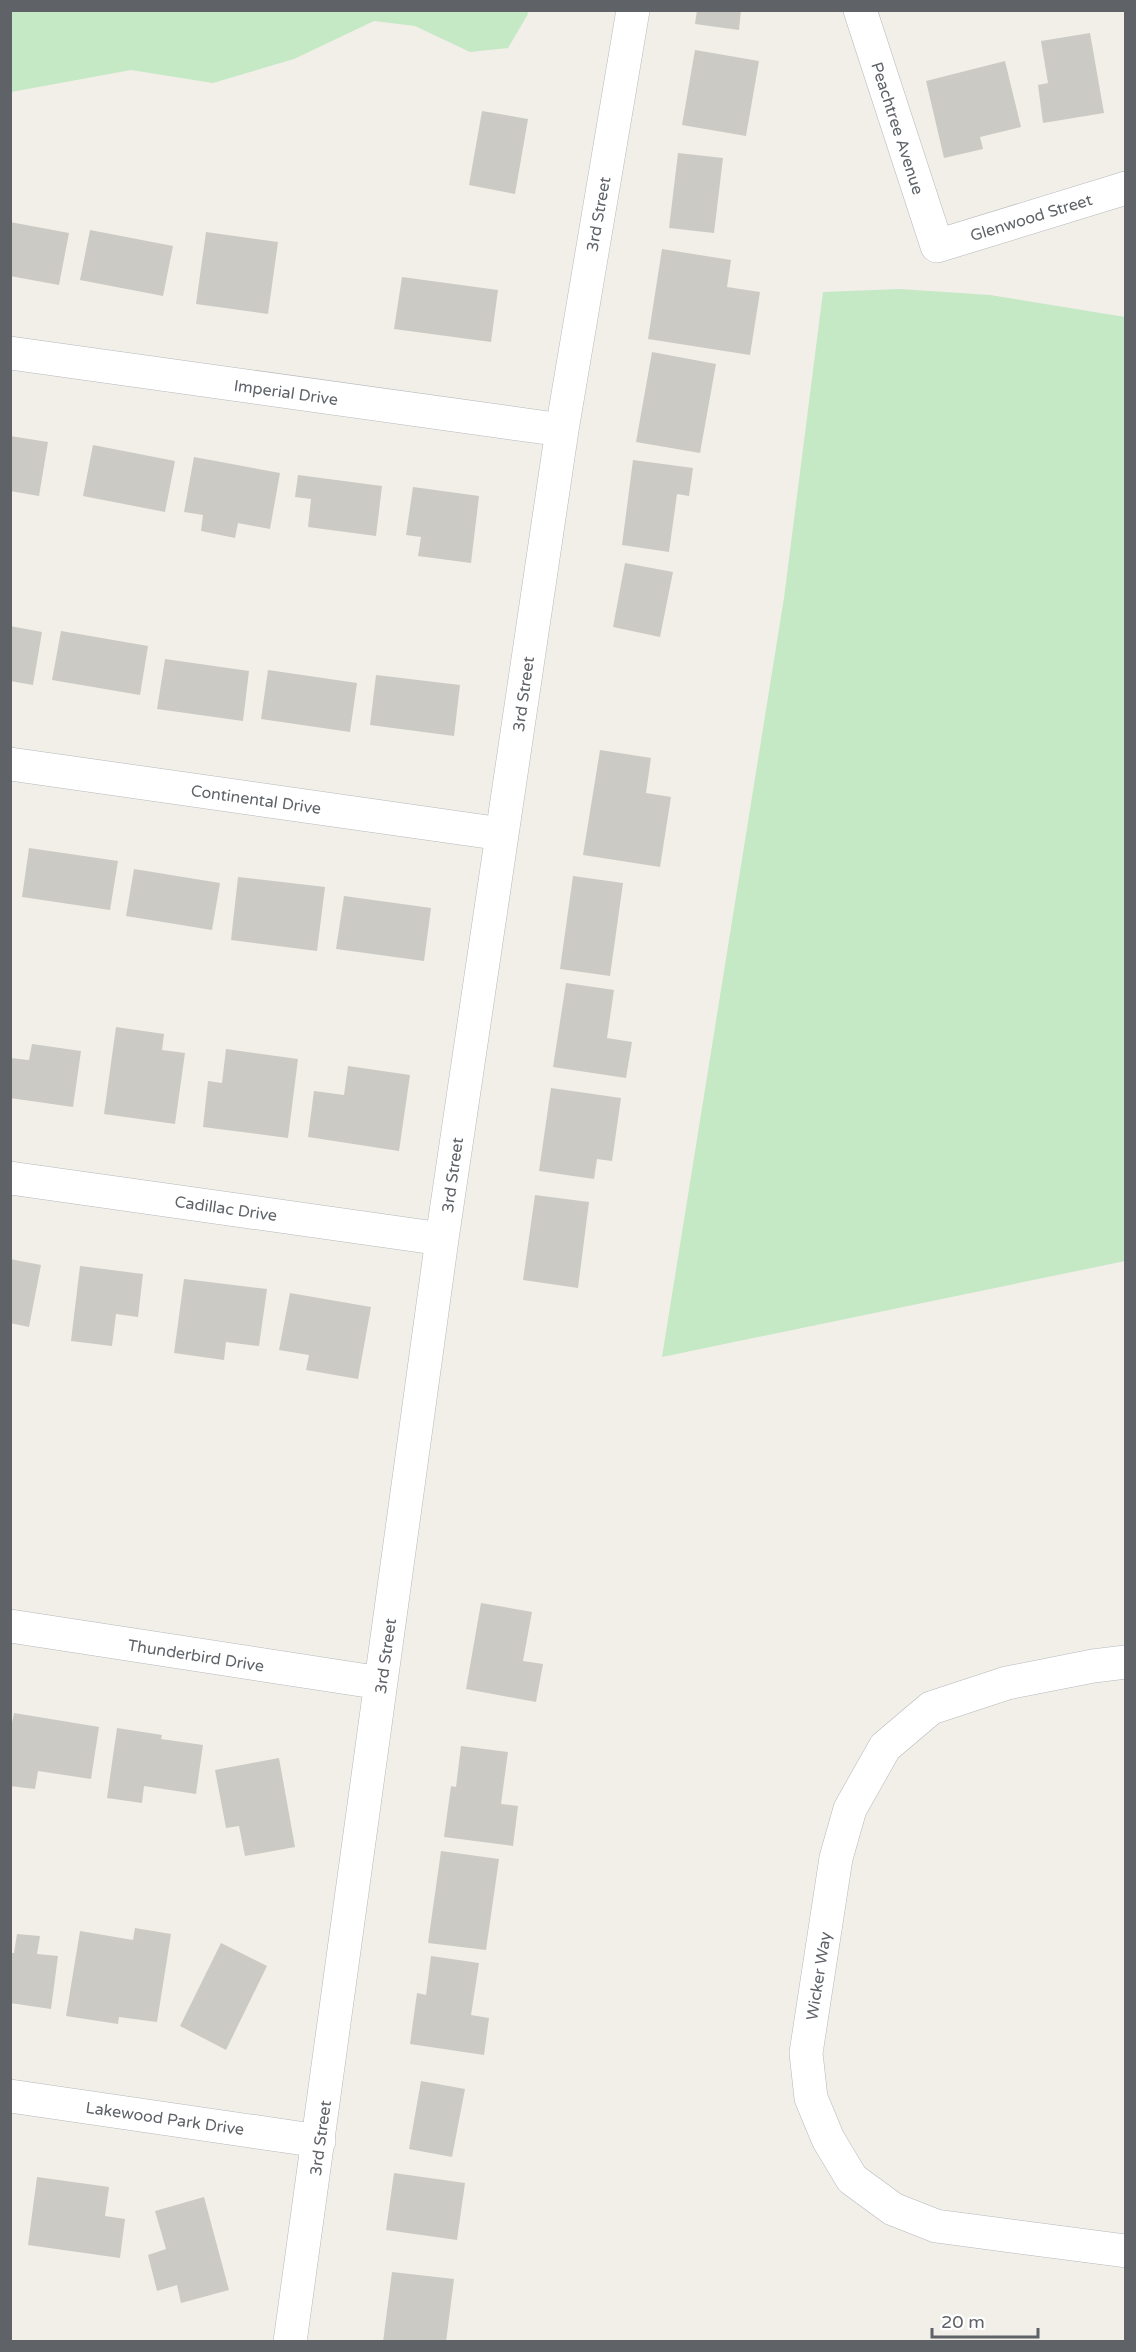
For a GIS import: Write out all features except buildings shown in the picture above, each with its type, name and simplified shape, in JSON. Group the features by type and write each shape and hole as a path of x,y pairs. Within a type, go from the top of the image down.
{"street":[{"name":"3rd Street","path":"290,2342 442,1239 561,430 633,10"},
{"name":"Peachtree Avenue","path":"860,10 937,246"},
{"name":"Glenwood Street","path":"937,246 1125,188"},
{"name":"Imperial Drive","path":"10,353 561,430"},
{"name":"Continental Drive","path":"10,764 502,834"},
{"name":"Cadillac Drive","path":"10,1178 442,1239"},
{"name":"Thunderbird Drive","path":"10,1626 381,1683"},
{"name":"Wicker Way","path":"1125,1662 1007,1683 931,1708 885,1747 850,1809 836,1858 806,2053 811,2098 828,2139 852,2179 894,2209 936,2226 1125,2251"},
{"name":"Lakewood Park Drive","path":"10,2096 319,2141"}],"green space":[{"path":"527,10 528,14 508,48 470,52 415,26 374,21 294,59 213,83 131,70 11,92 11,11"},
{"path":"900,289 990,295 1125,317 1125,1261 662,1357 784,598 823,292"}]}
